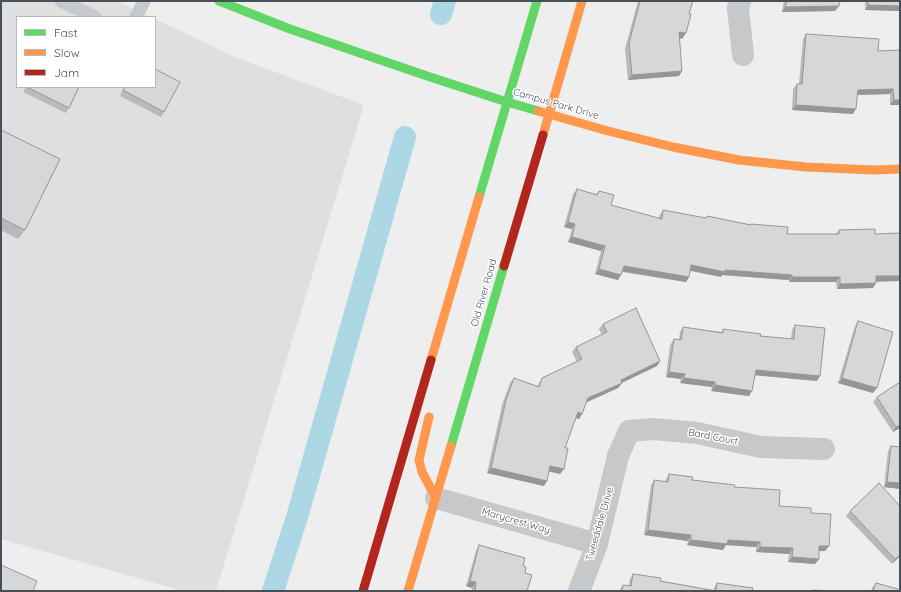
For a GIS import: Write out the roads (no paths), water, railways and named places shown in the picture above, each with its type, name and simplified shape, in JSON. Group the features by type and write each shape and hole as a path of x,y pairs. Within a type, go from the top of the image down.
{"main road":[{"name":"Campus Park Drive","path":"219,1 290,29 427,76 507,102 608,131 673,147 739,160 806,167 874,170 900,169"},
{"path":"363,591 537,1"},
{"name":"Old River Road","path":"408,591 582,1"},
{"path":"432,358 436,370"},
{"path":"431,407 419,460 422,472 436,498"}],"street":[{"path":"740,1 738,8 743,55"},
{"name":"Bard Court","path":"618,456 629,431 654,429 697,433 761,447 824,449"},
{"name":"Tweeddale Drive","path":"579,591 597,544 618,456"},
{"name":"Marycrest Way","path":"436,498 597,544"}],"lane":[{"path":"61,1 94,16"},
{"path":"136,16 144,1"}],"waterway":[{"path":"441,14 445,1"},
{"path":"273,591 298,514 405,137"}]}
